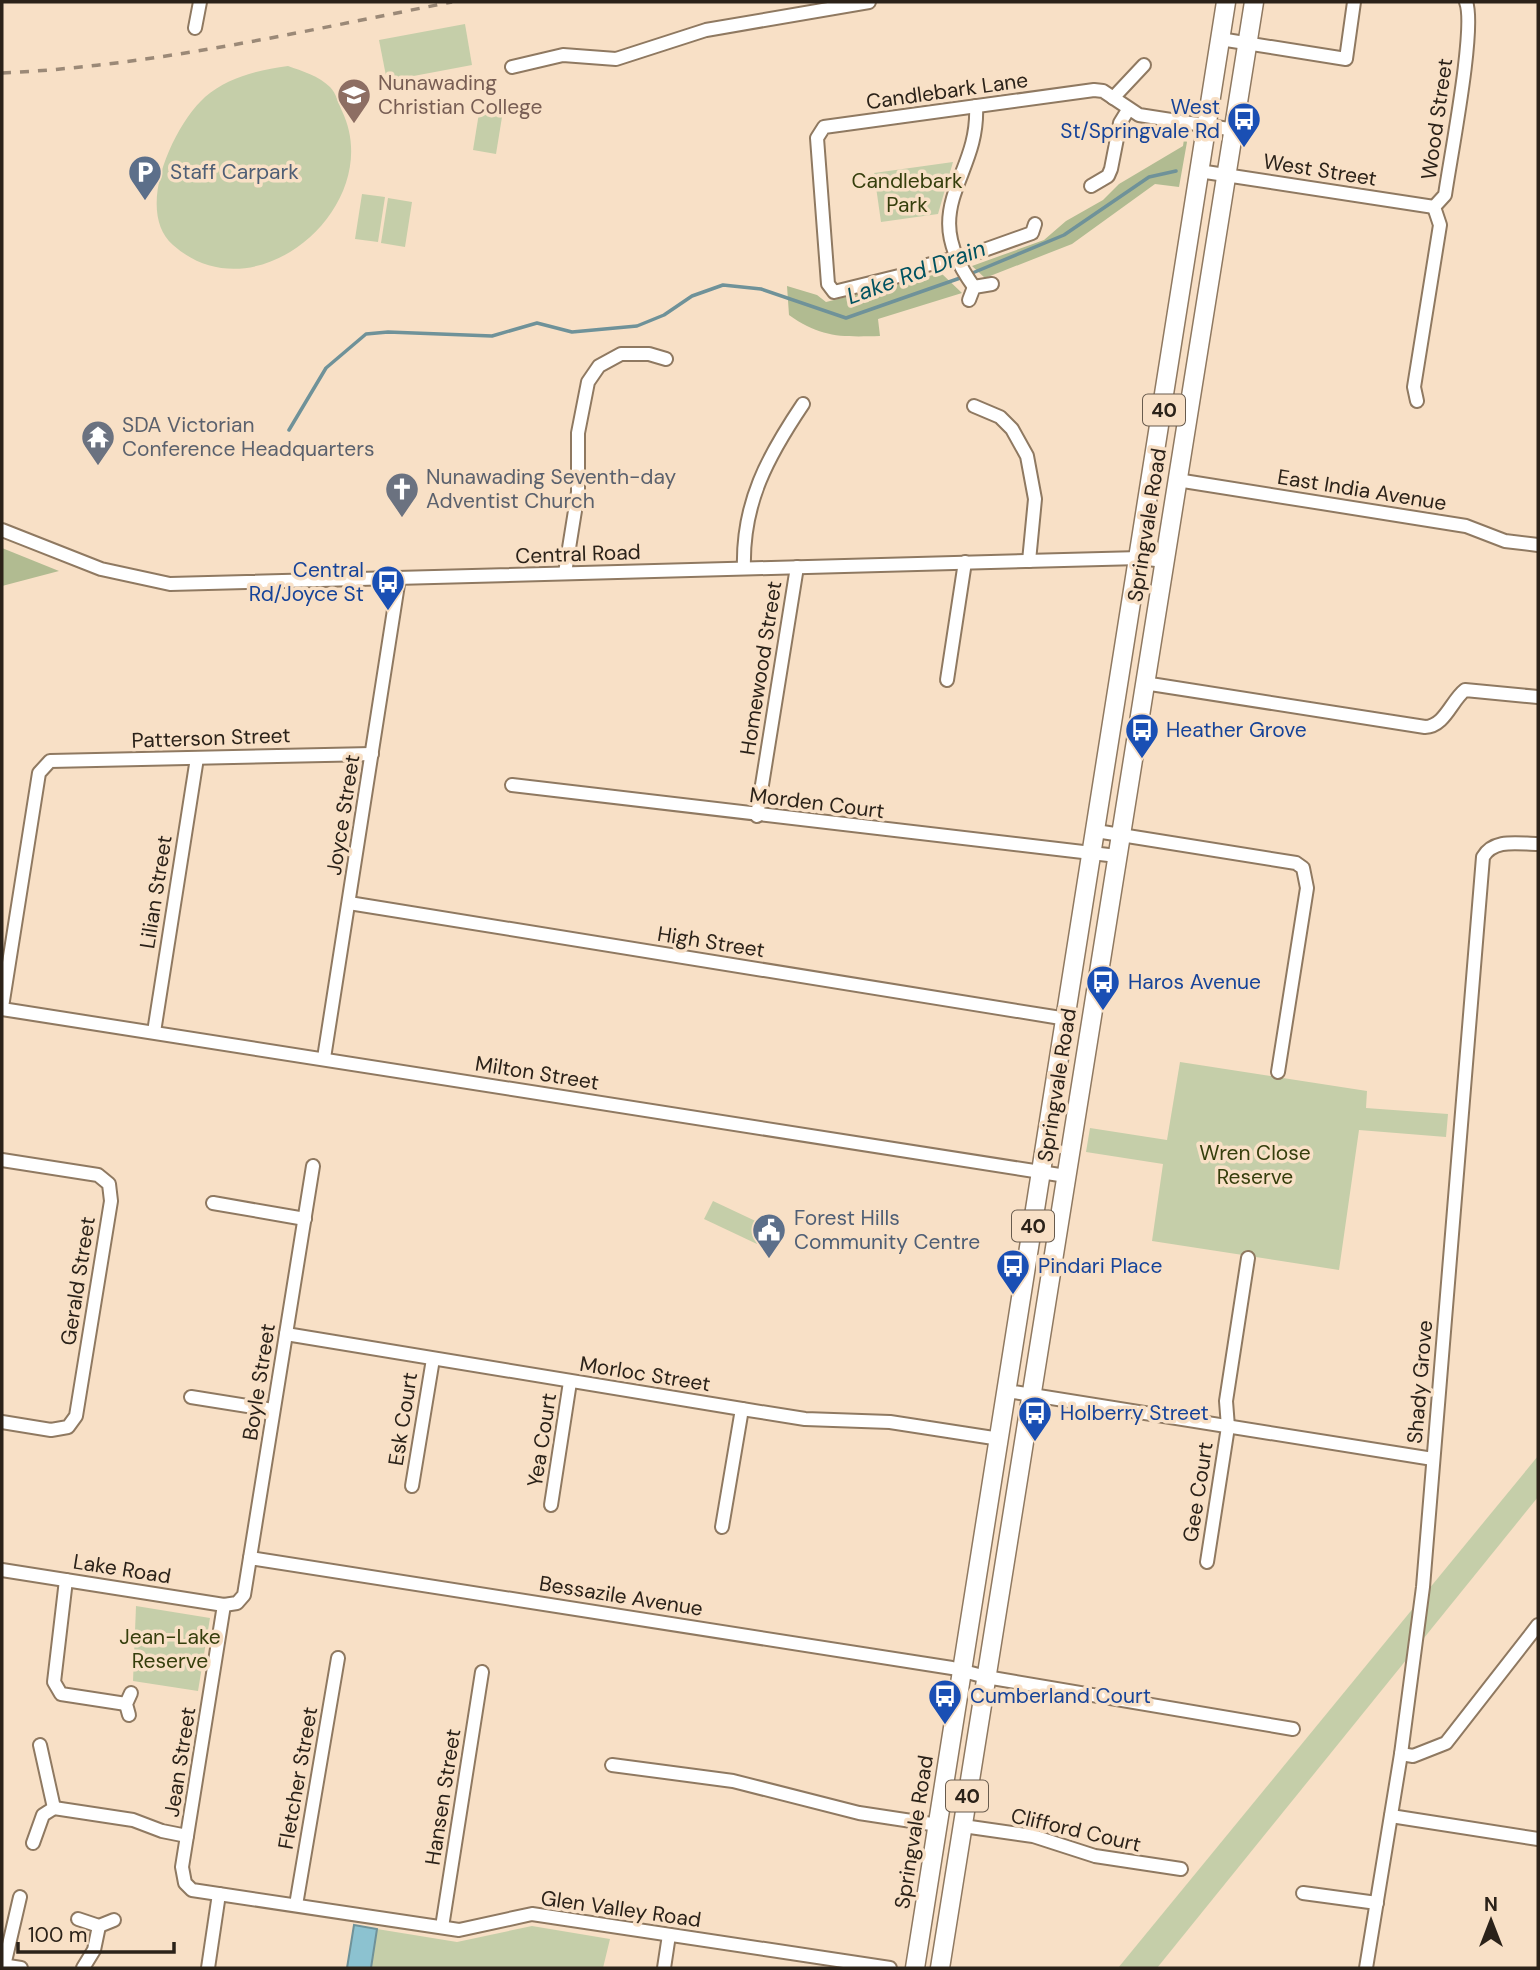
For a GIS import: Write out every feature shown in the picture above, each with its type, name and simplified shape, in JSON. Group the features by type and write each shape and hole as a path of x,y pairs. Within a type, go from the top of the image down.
{"highway":[{"name":"Springvale Road","path":"915,1968 1226,2"},
{"name":"Springvale Road","path":"940,1968 1254,2"}],"street":[{"path":"195,28 200,2"},
{"path":"512,67 563,55 616,59 706,30 869,2"},
{"path":"1220,39 1346,59 1354,2"},
{"name":"Wood Street","path":"1417,401 1415,387 1440,225 1434,207 1445,195 1465,52 1466,2"},
{"path":"1113,98 1144,65"},
{"name":"Candlebark Lane","path":"902,275 828,293 817,138 820,130 832,125 893,120 1094,90 1103,91 1139,115 1235,130"},
{"path":"969,300 969,280 955,258 950,226 951,202 976,127 976,106"},
{"path":"1091,186 1112,181 1120,123 1128,110"},
{"name":"West Street","path":"1199,171 1434,207"},
{"path":"925,265 1036,231"},
{"path":"969,280 992,284"},
{"path":"565,573 579,492 577,443 588,382 599,366 621,354 649,354 666,359"},
{"path":"744,568 747,531 759,478 772,451 803,404"},
{"path":"974,406 1000,416 1012,429 1027,456 1035,499 1029,561"},
{"name":"East India Avenue","path":"1177,480 1466,526 1506,541 1538,545"},
{"name":"Central Road","path":"2,530 102,569 153,582 1140,558 1164,561"},
{"path":"947,680 965,562"},
{"name":"Homewood Street","path":"757,816 797,567"},
{"name":"Joyce Street","path":"324,1058 400,578"},
{"path":"1144,683 1424,726 1433,726 1440,721 1465,690 1538,697"},
{"name":"Patterson Street","path":"2,1008 39,774 50,761 372,754"},
{"name":"Lilian Street","path":"154,1032 197,758"},
{"name":"Morden Court","path":"512,785 757,816 1117,856"},
{"path":"1096,831 1296,863 1303,868 1307,888 1278,1072"},
{"name":"Shady Grove","path":"1366,1968 1401,1755 1423,1587 1483,857 1488,849 1498,844 1538,844"},
{"name":"High Street","path":"349,903 1067,1019"},
{"name":"Milton Street","path":"2,1008 1066,1176"},
{"name":"Gerald Street","path":"2,1160 98,1175 109,1184 111,1201 76,1416 68,1427 51,1430 2,1422"},
{"name":"Boyle Street","path":"230,1604 244,1594 313,1166"},
{"path":"213,1203 304,1219"},
{"name":"Gee Court","path":"1206,1562 1228,1427 1226,1401 1248,1258"},
{"name":"Morloc Street","path":"286,1334 805,1419 890,1422 1000,1439"},
{"name":"Esk Court","path":"412,1486 433,1359"},
{"name":"Yea Court","path":"551,1505 570,1382"},
{"path":"1007,1391 1433,1459"},
{"path":"191,1397 273,1410"},
{"path":"722,1527 742,1409"},
{"name":"Bessazile Avenue","path":"250,1558 963,1670 986,1677 1293,1729"},
{"name":"Lake Road","path":"2,1570 230,1604"},
{"path":"66,1580 54,1682 61,1694 128,1704"},
{"name":"Jean Street","path":"185,1883 182,1867 187,1836 230,1604"},
{"path":"1401,1755 1413,1756 1446,1743 1538,1625"},
{"name":"Fletcher Street","path":"296,1905 338,1658"},
{"name":"Hansen Street","path":"442,1927 482,1672"},
{"path":"40,1745 54,1808"},
{"path":"612,1765 733,1781 859,1813 938,1825"},
{"path":"33,1843 43,1815 54,1808 133,1820 162,1831 187,1836"},
{"path":"1391,1816 1538,1839"},
{"name":"Clifford Court","path":"962,1826 1033,1836 1095,1856 1181,1869"},
{"name":"Glen Valley Road","path":"185,1883 192,1890 459,1930 532,1914 890,1968"},
{"path":"1303,1893 1377,1903"},
{"path":"208,1968 219,1894"},
{"path":"20,1897 3,1965 21,1968"},
{"path":"78,1919 99,1926 114,1920"},
{"path":"83,1968 94,1950 99,1926"},
{"path":"664,1968 669,1935"}],"green space":[{"path":"465,24 472,65 387,81 379,40"},
{"path":"288,66 321,80 336,95 351,147 346,182 330,214 306,241 275,260 241,268 206,264 173,245 162,230 157,212 162,169 181,128 205,97 223,84 244,76"},
{"path":"479,113 502,117 496,154 473,150"},
{"path":"1184,139 1187,142 1179,187 1155,184 1072,244 985,278 972,266 1044,240 1066,221 1103,200 1119,184 1183,146"},
{"name":"Candlebark Park","path":"953,162 938,214 881,222 874,173"},
{"path":"362,194 385,197 378,242 355,239"},
{"path":"388,198 412,202 405,247 381,243"},
{"path":"941,273 962,293 878,319 880,336 832,335 811,328 789,315 787,286 817,295 826,302"},
{"path":"2,548 59,571 2,586"},
{"name":"Wren Close Reserve","path":"1180,1062 1367,1091 1366,1108 1448,1114 1446,1137 1359,1130 1339,1270 1152,1241 1163,1164 1086,1152 1090,1128 1167,1140"},
{"path":"713,1201 766,1226 757,1244 704,1219"},
{"path":"1538,1456 1538,1497 1157,1968 1118,1968"},
{"name":"Jean-Lake Reserve","path":"136,1606 210,1618 198,1691 133,1681"},
{"path":"532,1926 610,1939 603,1968 371,1968 377,1929 457,1942"}],"water":[{"path":"354,1925 377,1929 371,1968 347,1968"}],"waterway":[{"name":"Lake Rd Drain","path":"970,274 1064,235 1149,177 1176,171"},
{"name":"Lake Rd Drain","path":"289,430 326,368 366,334 388,332 492,336 537,323 572,332 637,326 664,315 692,296 723,285 761,289 846,318 963,277"}],"railway":[{"path":"2,73 172,55 452,2"}],"place":[{"name":"Nunawading Christian College","path":"354,125"},
{"name":"West St/Springvale Rd","path":"1244,149"},
{"name":"Staff Carpark","path":"145,202"},
{"name":"SDA Victorian Conference Headquarters","path":"98,467"},
{"name":"Nunawading Seventh-day Adventist Church","path":"402,519"},
{"name":"Central Rd/Joyce St","path":"388,612"},
{"name":"Heather Grove","path":"1142,760"},
{"name":"Haros Avenue","path":"1103,1012"},
{"name":"Forest Hills Community Centre","path":"769,1260"},
{"name":"Pindari Place","path":"1013,1296"},
{"name":"Holberry Street","path":"1035,1443"},
{"name":"Cumberland Court","path":"945,1726"}]}
